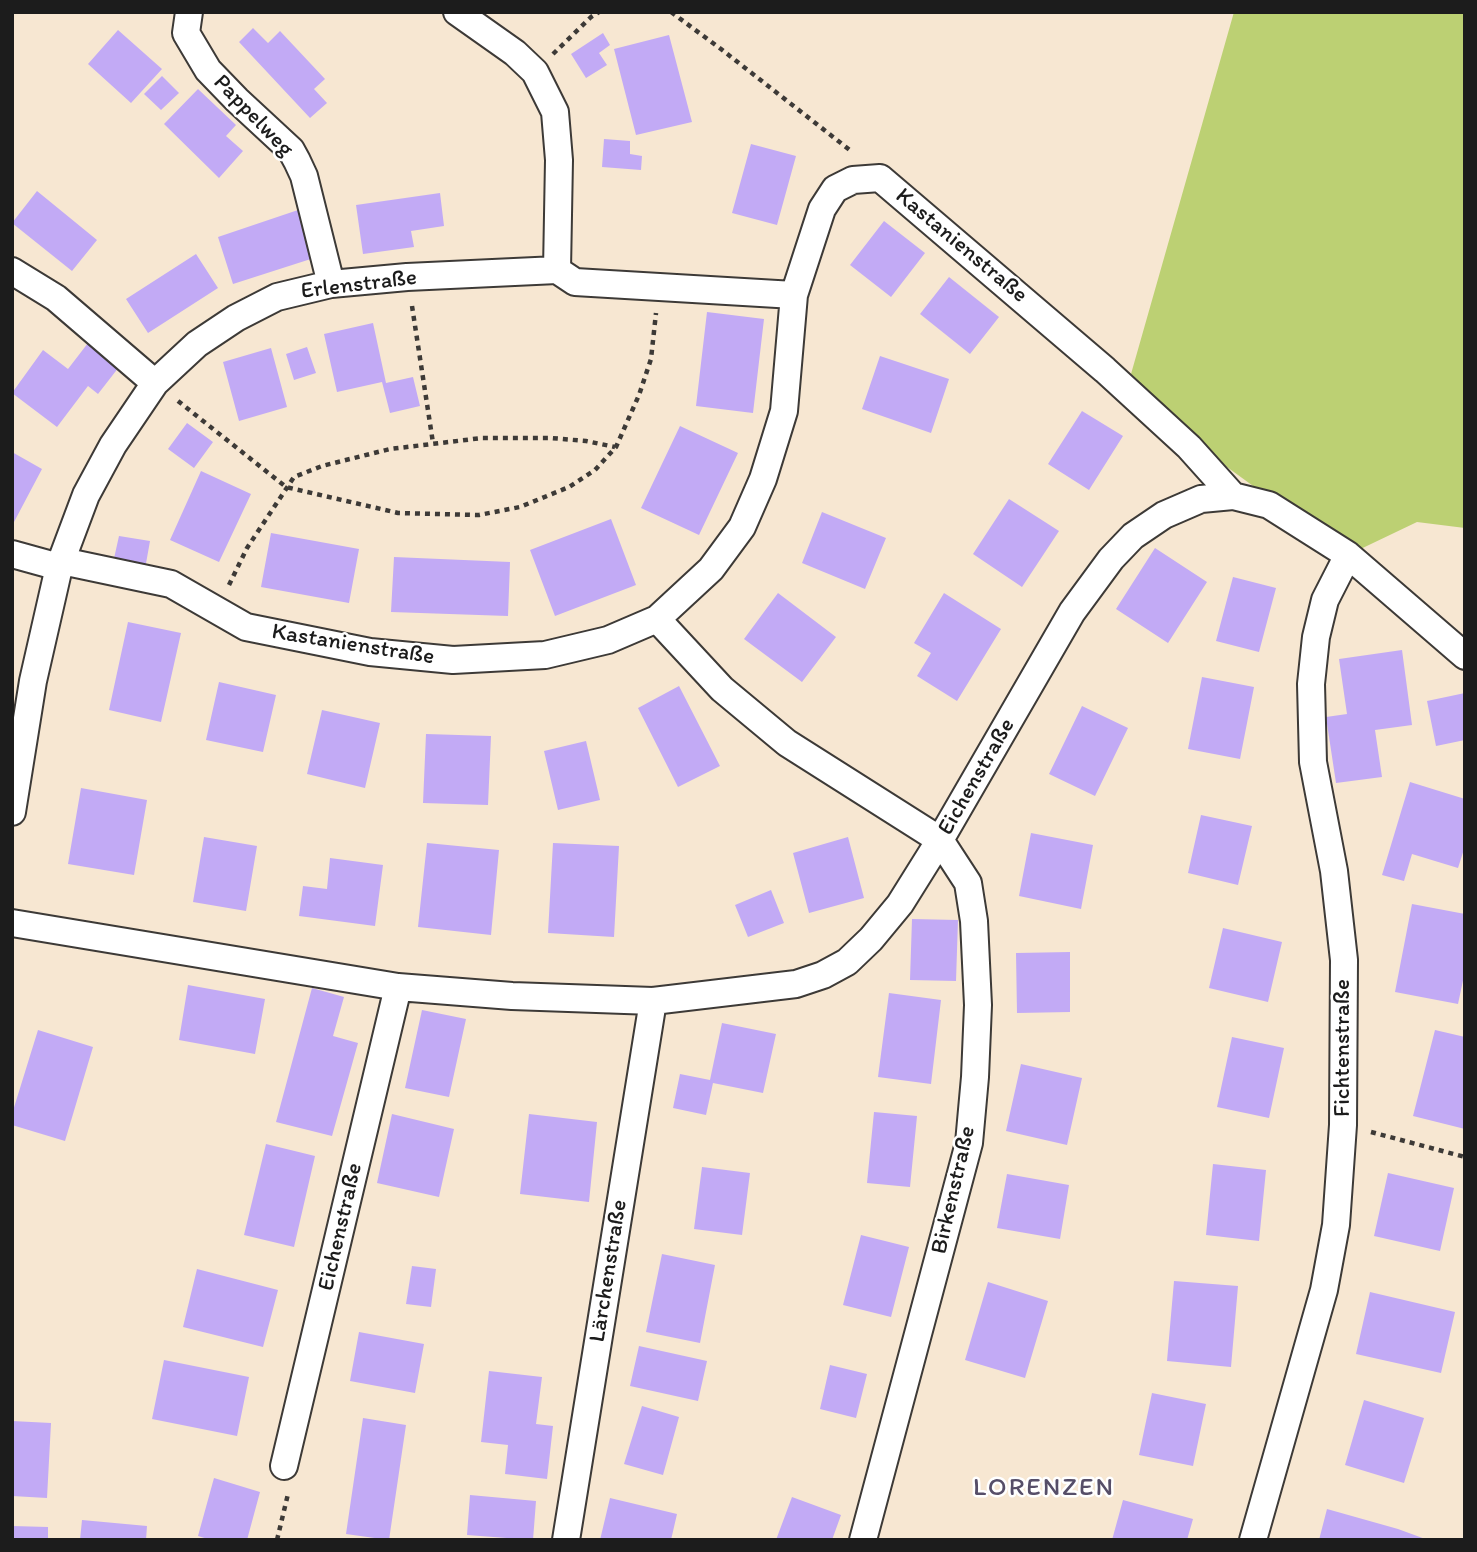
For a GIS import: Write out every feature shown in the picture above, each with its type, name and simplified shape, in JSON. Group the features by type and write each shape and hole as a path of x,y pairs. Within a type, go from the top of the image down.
{"street":[{"path":"457,12 514,53 535,72 555,112 559,160 557,270"},
{"name":"Pappelweg","path":"187,23 208,70 291,150 304,176 331,284"},
{"name":"Kastanienstraße","path":"12,554 171,584 246,627 370,652 453,660 545,656 608,640 657,619 711,569 742,527 763,479 785,411 794,295 822,209 835,189 853,180 880,178 1105,370 1189,447 1233,496"},
{"name":"Erlenstraße","path":"12,812 33,681 60,564 86,495 113,445 155,383 197,344 236,318 277,297 331,284 407,277 557,270 576,282 794,295"},
{"path":"12,271 56,298 155,383"},
{"name":"Eichenstraße","path":"12,923 398,987 512,996 653,1002 796,984 823,975 847,962 871,939 900,904 1072,612 1111,559 1133,536 1164,515 1200,499 1233,496 1269,505 1348,555 1465,656"},
{"name":"Fichtenstraße","path":"1253,1540 1324,1290 1336,1225 1343,1125 1343,960 1334,872 1313,762 1311,684 1315,637 1325,600 1348,555"},
{"path":"657,619 722,689 787,744 940,840"},
{"name":"Birkenstraße","path":"863,1540 969,1143 978,1005 974,921 968,883 940,840"},
{"name":"Eichenstraße","path":"284,1466 398,987"},
{"name":"Lärchenstraße","path":"566,1540 653,1002"}],"path":[{"path":"535,72 599,12"},
{"path":"671,12 840,141 880,178"},
{"path":"407,277 433,443"},
{"path":"155,383 286,487 398,513 479,514 520,507 569,487 595,470 616,447 639,396 651,359 659,288"},
{"path":"222,613 228,589 247,548 294,477 322,466 390,449 433,443 511,437 586,441 616,447"},
{"path":"1343,1125 1465,1157"},
{"path":"277,1540 294,1469 284,1466"}],"green space":[{"path":"1234,12 1465,12 1465,528 1417,522 1348,555 1227,467 1131,374"}],"building":[{"path":"253,28 268,43 280,31 325,79 314,89 327,103 310,118 239,42"},
{"path":"118,30 162,69 131,103 88,64"},
{"path":"603,33 610,45 599,53 607,65 586,78 571,54"},
{"path":"669,35 692,122 636,135 614,49"},
{"path":"162,76 179,93 161,110 144,94"},
{"path":"198,89 236,125 226,136 243,151 219,178 164,124"},
{"path":"604,139 630,141 630,154 642,156 641,170 602,167"},
{"path":"751,144 796,156 777,225 732,213"},
{"path":"37,191 97,240 72,271 12,223"},
{"path":"440,193 444,226 411,231 414,247 363,254 356,205"},
{"path":"301,209 317,257 233,284 218,237"},
{"path":"884,221 925,253 891,297 850,265"},
{"path":"196,254 218,288 148,333 126,299"},
{"path":"949,277 999,317 970,354 920,314"},
{"path":"707,312 764,319 753,413 696,406"},
{"path":"373,323 386,383 413,377 420,406 390,413 382,382 337,392 324,334"},
{"path":"88,343 119,367 98,394 88,386 57,427 12,393 43,350 68,369"},
{"path":"307,347 316,373 294,380 286,354"},
{"path":"271,348 287,407 239,421 223,362"},
{"path":"880,356 949,379 931,433 862,409"},
{"path":"1082,411 1123,436 1089,490 1048,464"},
{"path":"187,423 213,442 194,468 168,449"},
{"path":"680,426 738,453 699,535 641,508"},
{"path":"12,452 42,469 14,522 12,521"},
{"path":"201,471 251,494 219,562 170,540"},
{"path":"1009,499 1059,531 1022,587 973,554"},
{"path":"822,512 886,538 865,589 802,563"},
{"path":"611,519 636,585 555,616 530,550"},
{"path":"271,533 359,549 349,603 261,587"},
{"path":"119,536 150,541 145,569 113,563"},
{"path":"1155,548 1207,582 1168,643 1116,609"},
{"path":"394,557 510,562 508,616 391,612"},
{"path":"1233,577 1276,588 1259,652 1216,641"},
{"path":"778,593 836,637 802,682 744,639"},
{"path":"944,593 1001,629 957,701 917,676 931,653 914,643"},
{"path":"128,622 181,633 161,722 109,710"},
{"path":"1402,650 1412,725 1375,730 1382,777 1336,783 1326,717 1347,714 1339,659"},
{"path":"1202,677 1254,687 1240,759 1188,749"},
{"path":"219,682 276,695 263,752 206,740"},
{"path":"679,686 720,766 678,787 638,708"},
{"path":"1465,693 1465,740 1436,746 1427,701"},
{"path":"1082,706 1128,728 1095,796 1049,774"},
{"path":"322,710 380,723 365,788 307,774"},
{"path":"426,734 491,736 488,805 423,803"},
{"path":"586,741 600,800 558,810 544,751"},
{"path":"1410,782 1465,799 1465,846 1458,868 1412,854 1404,881 1382,875"},
{"path":"81,788 147,800 134,875 68,864"},
{"path":"1201,815 1252,826 1238,885 1188,873"},
{"path":"1031,833 1093,845 1081,909 1019,896"},
{"path":"204,837 257,846 246,911 193,902"},
{"path":"848,837 864,898 809,913 793,853"},
{"path":"427,843 499,850 491,935 418,927"},
{"path":"553,843 619,846 614,937 548,933"},
{"path":"330,858 383,865 375,926 299,916 303,886 327,889"},
{"path":"771,890 784,923 748,937 735,905"},
{"path":"1412,904 1465,914 1465,971 1458,1004 1395,992"},
{"path":"912,919 958,920 956,981 910,980"},
{"path":"1223,928 1282,942 1268,1002 1209,988"},
{"path":"1070,952 1070,1012 1017,1013 1016,953"},
{"path":"188,985 265,999 255,1054 179,1040"},
{"path":"312,988 344,997 333,1036 358,1043 332,1136 276,1122"},
{"path":"889,993 941,1000 931,1084 878,1077"},
{"path":"422,1010 466,1019 449,1097 405,1088"},
{"path":"722,1023 776,1034 763,1093 713,1083 706,1115 673,1108 680,1074 710,1080"},
{"path":"38,1030 93,1047 65,1141 12,1125 12,1114"},
{"path":"1435,1030 1465,1037 1465,1129 1413,1116"},
{"path":"1232,1037 1284,1048 1269,1118 1217,1107"},
{"path":"1021,1064 1082,1078 1067,1145 1006,1131"},
{"path":"874,1112 917,1116 910,1187 867,1183"},
{"path":"392,1114 454,1129 439,1197 377,1183"},
{"path":"529,1114 597,1122 589,1202 520,1194"},
{"path":"266,1144 315,1156 294,1247 244,1235"},
{"path":"1213,1164 1266,1170 1259,1241 1206,1235"},
{"path":"702,1167 750,1173 742,1235 694,1229"},
{"path":"1388,1173 1454,1188 1440,1251 1374,1236"},
{"path":"1007,1174 1069,1185 1060,1239 997,1228"},
{"path":"861,1235 909,1247 891,1317 843,1305"},
{"path":"662,1254 715,1265 700,1343 646,1332"},
{"path":"412,1266 436,1269 431,1307 406,1304"},
{"path":"197,1269 278,1290 263,1347 183,1327"},
{"path":"1174,1281 1238,1286 1231,1367 1167,1361"},
{"path":"988,1282 1048,1301 1025,1378 965,1360"},
{"path":"1370,1292 1455,1312 1441,1373 1356,1354"},
{"path":"359,1332 424,1344 415,1393 350,1381"},
{"path":"639,1346 707,1361 698,1401 630,1386"},
{"path":"164,1360 249,1377 237,1436 152,1419"},
{"path":"830,1365 867,1374 856,1418 820,1409"},
{"path":"489,1371 542,1377 536,1424 553,1426 547,1479 505,1474 508,1445 481,1442"},
{"path":"1152,1393 1206,1404 1193,1466 1139,1455"},
{"path":"1364,1400 1424,1418 1404,1483 1345,1465"},
{"path":"642,1406 679,1417 663,1475 624,1464"},
{"path":"363,1418 406,1425 389,1540 346,1534"},
{"path":"12,1421 51,1423 47,1498 12,1496"},
{"path":"214,1478 260,1492 247,1540 211,1540 198,1536"},
{"path":"470,1495 536,1501 533,1540 467,1535"},
{"path":"792,1497 841,1515 832,1540 776,1540"},
{"path":"610,1498 677,1514 671,1540 600,1540"},
{"path":"1123,1500 1193,1519 1187,1540 1112,1540"},
{"path":"1327,1509 1398,1529 1428,1540 1319,1540"},
{"path":"82,1520 147,1526 146,1540 80,1540"},
{"path":"12,1526 48,1527 48,1540 12,1540"}],"district":[{"name":"LORENZEN","path":"1044,1488"}]}
